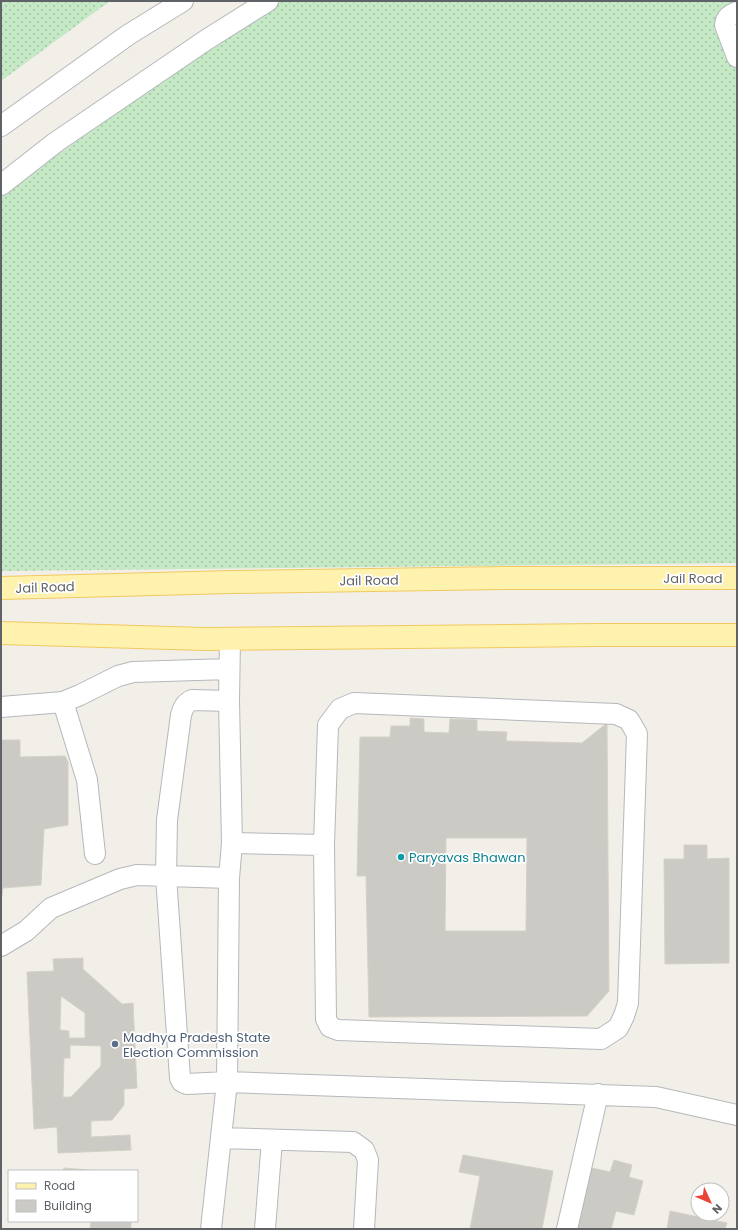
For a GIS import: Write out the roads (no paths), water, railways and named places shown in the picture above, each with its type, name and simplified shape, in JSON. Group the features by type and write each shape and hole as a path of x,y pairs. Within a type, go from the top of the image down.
{"main road":[{"name":"Jail Road","path":"1,588 231,582 737,578"},
{"path":"1,633 205,639 737,635"}],"street":[{"path":"1,126 128,35 183,1"},
{"path":"1,185 69,133 206,40 268,1"},
{"path":"737,12 729,16 725,25 737,57"},
{"path":"211,1229 227,1082 229,878 232,843 228,669 230,639"},
{"path":"1,708 63,702 80,696 118,676 133,672 228,669"},
{"path":"229,701 192,700 183,707 167,820 166,876 180,1078 182,1082 187,1084 227,1082 656,1097 737,1115"},
{"path":"63,702 87,780 95,854"},
{"path":"354,704 587,712 616,714 629,720 637,734 628,1003 618,1028 601,1039 338,1030 330,1026 326,1019 324,845 328,725 340,709 354,704"},
{"path":"232,843 324,845"},
{"path":"1,946 26,931 51,908 120,879 137,875 229,878"},
{"path":"567,1229 598,1094"},
{"path":"221,1138 353,1142 364,1150 368,1160 364,1229"},
{"path":"265,1229 272,1140"}],"place":[{"name":"Paryavas Bhawan","path":"401,857"},
{"name":"Madhya Pradesh State Election Commission","path":"115,1044"}]}
